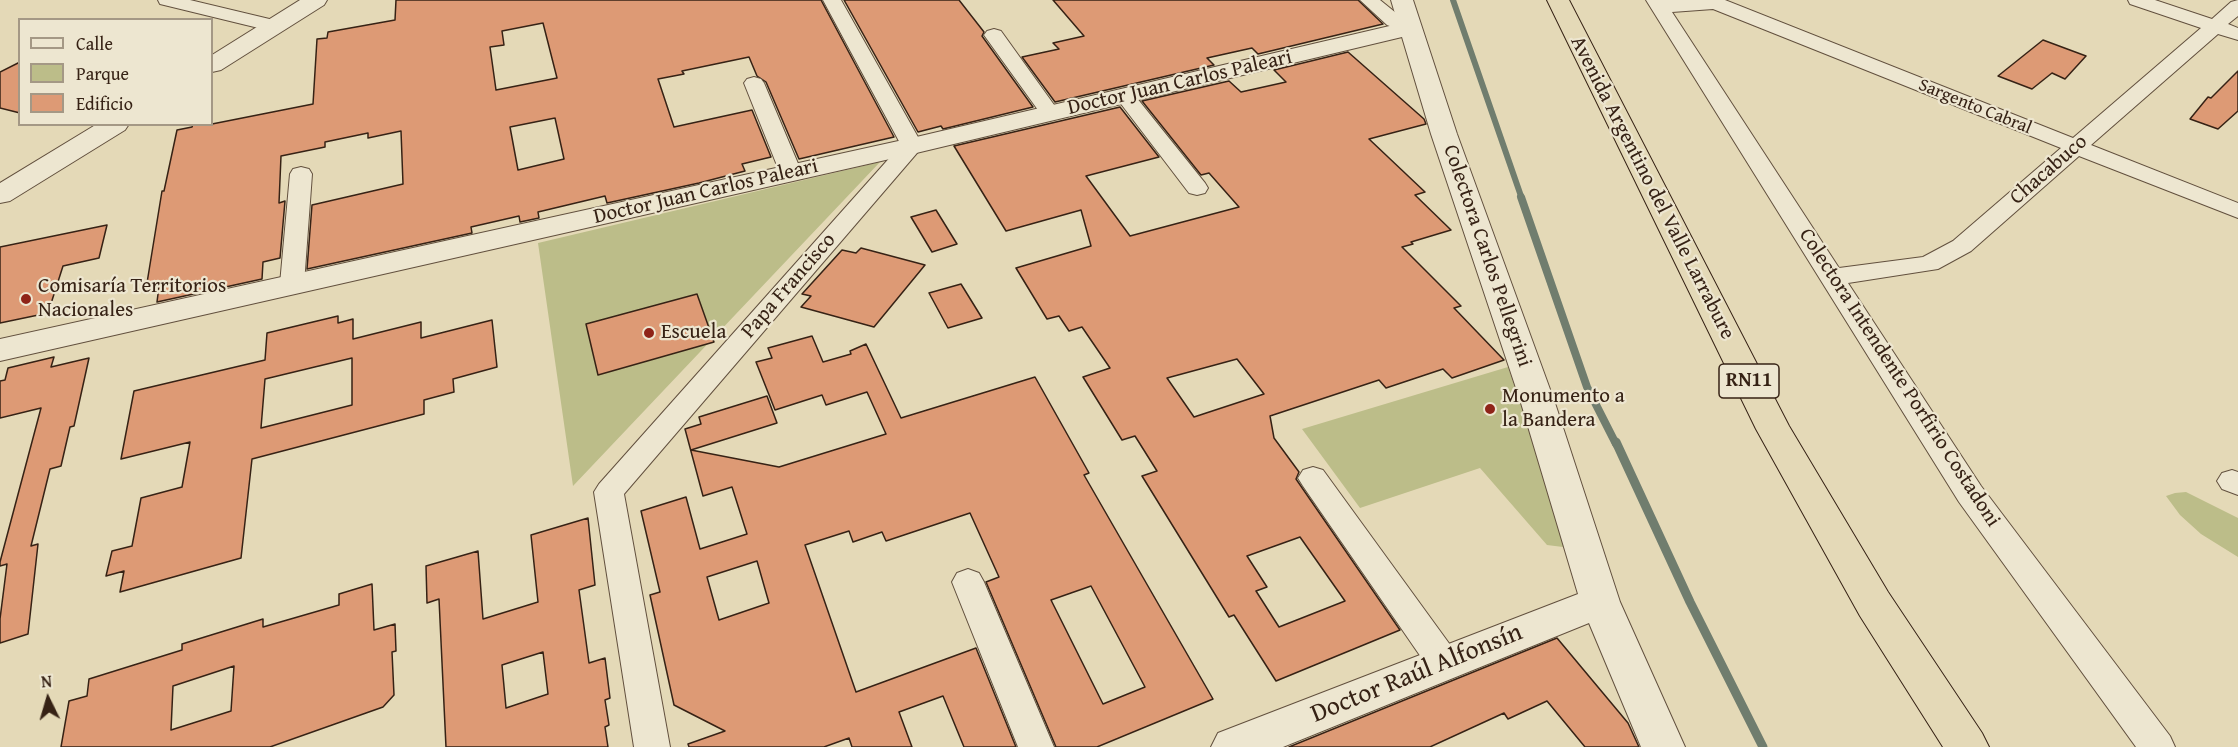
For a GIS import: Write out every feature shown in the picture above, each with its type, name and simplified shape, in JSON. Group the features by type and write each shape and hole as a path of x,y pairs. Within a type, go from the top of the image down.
{"highway":[{"name":"Avenida Argentino del Valle Larrabure","path":"1558,0 1773,429 1874,604 1967,747"}],"street":[{"path":"167,0 275,26"},
{"path":"213,64 316,0"},
{"path":"832,0 912,146"},
{"path":"1368,0 1394,21 1406,14"},
{"path":"2138,0 2238,34"},
{"path":"1657,3 1706,5 1714,1"},
{"name":"Sargento Cabral","path":"1714,1 2238,212"},
{"name":"Colectora Intendente Porfirio Costadoni","path":"1657,3 1970,494 2157,747"},
{"name":"Chacabuco","path":"1832,277 1929,264 1962,246 2238,6"},
{"name":"Doctor Juan Carlos Paleari","path":"0,350 912,146 1125,96 1406,14"},
{"name":"Colectora Carlos Pellegrini","path":"1406,14 1444,134 1538,403 1600,602 1663,747"},
{"path":"994,35 1050,113"},
{"path":"754,83 791,173"},
{"path":"1125,96 1197,188"},
{"path":"0,195 113,126"},
{"name":"Papa Francisco","path":"652,747 609,492 912,146"},
{"path":"292,284 301,174"},
{"path":"1313,478 1444,663"},
{"path":"968,582 1036,747"},
{"name":"Doctor Raúl Alfonsín","path":"1233,747 1600,602"}],"green space":[{"path":"880,162 573,486 538,243"},
{"path":"1508,367 1571,548 1547,545 1480,468 1360,508 1302,429"},
{"path":"2186,492 2238,518 2238,557 2201,534 2180,515 2166,496"}],"building":[{"path":"396,0 821,0 894,137 799,159 766,82 757,76 749,57 682,71 684,74 658,79 674,127 752,110 771,157 742,164 745,171 699,183 607,203 605,196 538,212 539,218 520,222 519,216 471,227 472,233 307,269 312,205 403,184 401,131 368,138 368,133 325,142 325,147 281,156 279,203 285,201 280,258 263,262 262,279 157,302 159,286 146,289 162,191 164,191 177,130 192,126 213,126 213,124 313,104 317,39 327,38 328,32 395,20","holes":["543,23 557,78 496,90 490,47 504,45 502,31","555,118 564,159 518,170 510,127"]},
{"path":"844,0 959,0 984,32 982,36 1033,107 943,129 941,126 918,132"},
{"path":"1053,0 1358,0 1383,24 1258,54 1252,48 1207,58 1214,65 1055,102 1022,57 1059,49 1053,43 1084,36"},
{"path":"2043,40 2086,56 2065,79 2052,73 2032,89 1998,76"},
{"path":"1348,52 1424,119 1426,124 1369,139 1425,192 1415,195 1451,230 1402,247 1461,306 1454,308 1504,360 1452,378 1443,369 1386,388 1379,380 1270,416 1274,438 1299,472 1296,479 1400,630 1276,681 1234,615 1229,617 1142,476 1157,471 1135,436 1122,440 1083,377 1110,368 1082,327 1069,331 1059,316 1047,319 1016,268 1091,246 1081,210 1006,231 954,146 1120,107 1159,157 1086,176 1130,236 1239,207 1209,173 1201,175 1142,101 1229,81 1241,92 1286,82 1274,70","holes":["1237,359 1264,394 1194,417 1167,378","1300,537 1345,601 1279,627 1256,591 1267,587 1247,556"]},
{"path":"18,63 18,112 0,108 0,72"},
{"path":"2238,71 2238,111 2218,129 2190,119 2208,97 2211,98"},
{"path":"936,210 957,244 932,252 911,217"},
{"path":"107,225 99,258 63,266 48,313 0,323 0,247"},
{"path":"861,248 925,265 874,327 801,307 811,296 802,294 842,250 856,253"},
{"path":"961,284 982,318 948,328 929,293"},
{"name":"Escuela","path":"697,294 714,342 598,375 586,324"},
{"path":"338,316 338,323 353,319 353,339 421,322 421,338 492,320 497,367 453,379 454,392 424,400 424,414 252,459 241,558 120,592 124,571 106,576 112,551 132,546 141,498 182,487 190,442 121,459 134,391 265,360 267,333","holes":["352,358 352,405 261,428 265,379"]},
{"path":"812,336 823,362 851,354 850,351 866,344 901,418 1035,377 1089,473 1084,475 1213,699 1097,747 1056,747 986,582 999,577 970,513 886,541 882,532 853,542 849,531 805,545 856,692 976,648 1016,747 964,747 943,696 899,712 912,747 852,747 849,738 824,747 689,747 688,744 725,731 674,705 650,595 660,592 641,511 686,497 700,549 747,534 732,487 703,496 685,429 701,424 699,417 767,396 777,423 691,450 779,467 886,434 867,392 826,405 822,395 775,410 756,362 772,358 768,348","holes":["757,561 769,603 719,620 707,577","1091,586 1145,687 1103,704 1051,600"]},
{"path":"54,357 51,367 89,358 74,426 70,427 61,466 50,469 31,546 38,544 28,634 0,643 0,619 7,564 0,566 0,562 41,408 0,418 0,381 5,380 8,368"},
{"path":"588,518 595,585 579,590 589,663 605,658 610,698 605,700 609,725 605,727 608,747 446,747 439,599 427,603 426,566 478,551 483,619 538,602 531,535","holes":["543,652 548,694 506,708 502,665"]},
{"path":"372,584 374,630 395,624 396,651 392,652 394,695 383,707 270,747 61,747 69,701 87,696 89,679 182,650 182,644 263,619 263,627 339,605 339,594","holes":["234,666 231,711 171,730 173,686"]},
{"path":"1557,638 1628,723 1639,747 1585,747 1547,701 1508,719 1504,713 1430,747 1289,747"}],"waterway":[{"path":"1453,0 1522,199"},
{"path":"1521,197 1587,387 1616,444"},
{"path":"1616,442 1690,602 1763,747"}],"place":[{"name":"Comisaría Territorios Nacionales","path":"26,299"},
{"name":"Escuela","path":"649,333"},
{"name":"Monumento a la Bandera","path":"1490,409"}]}
